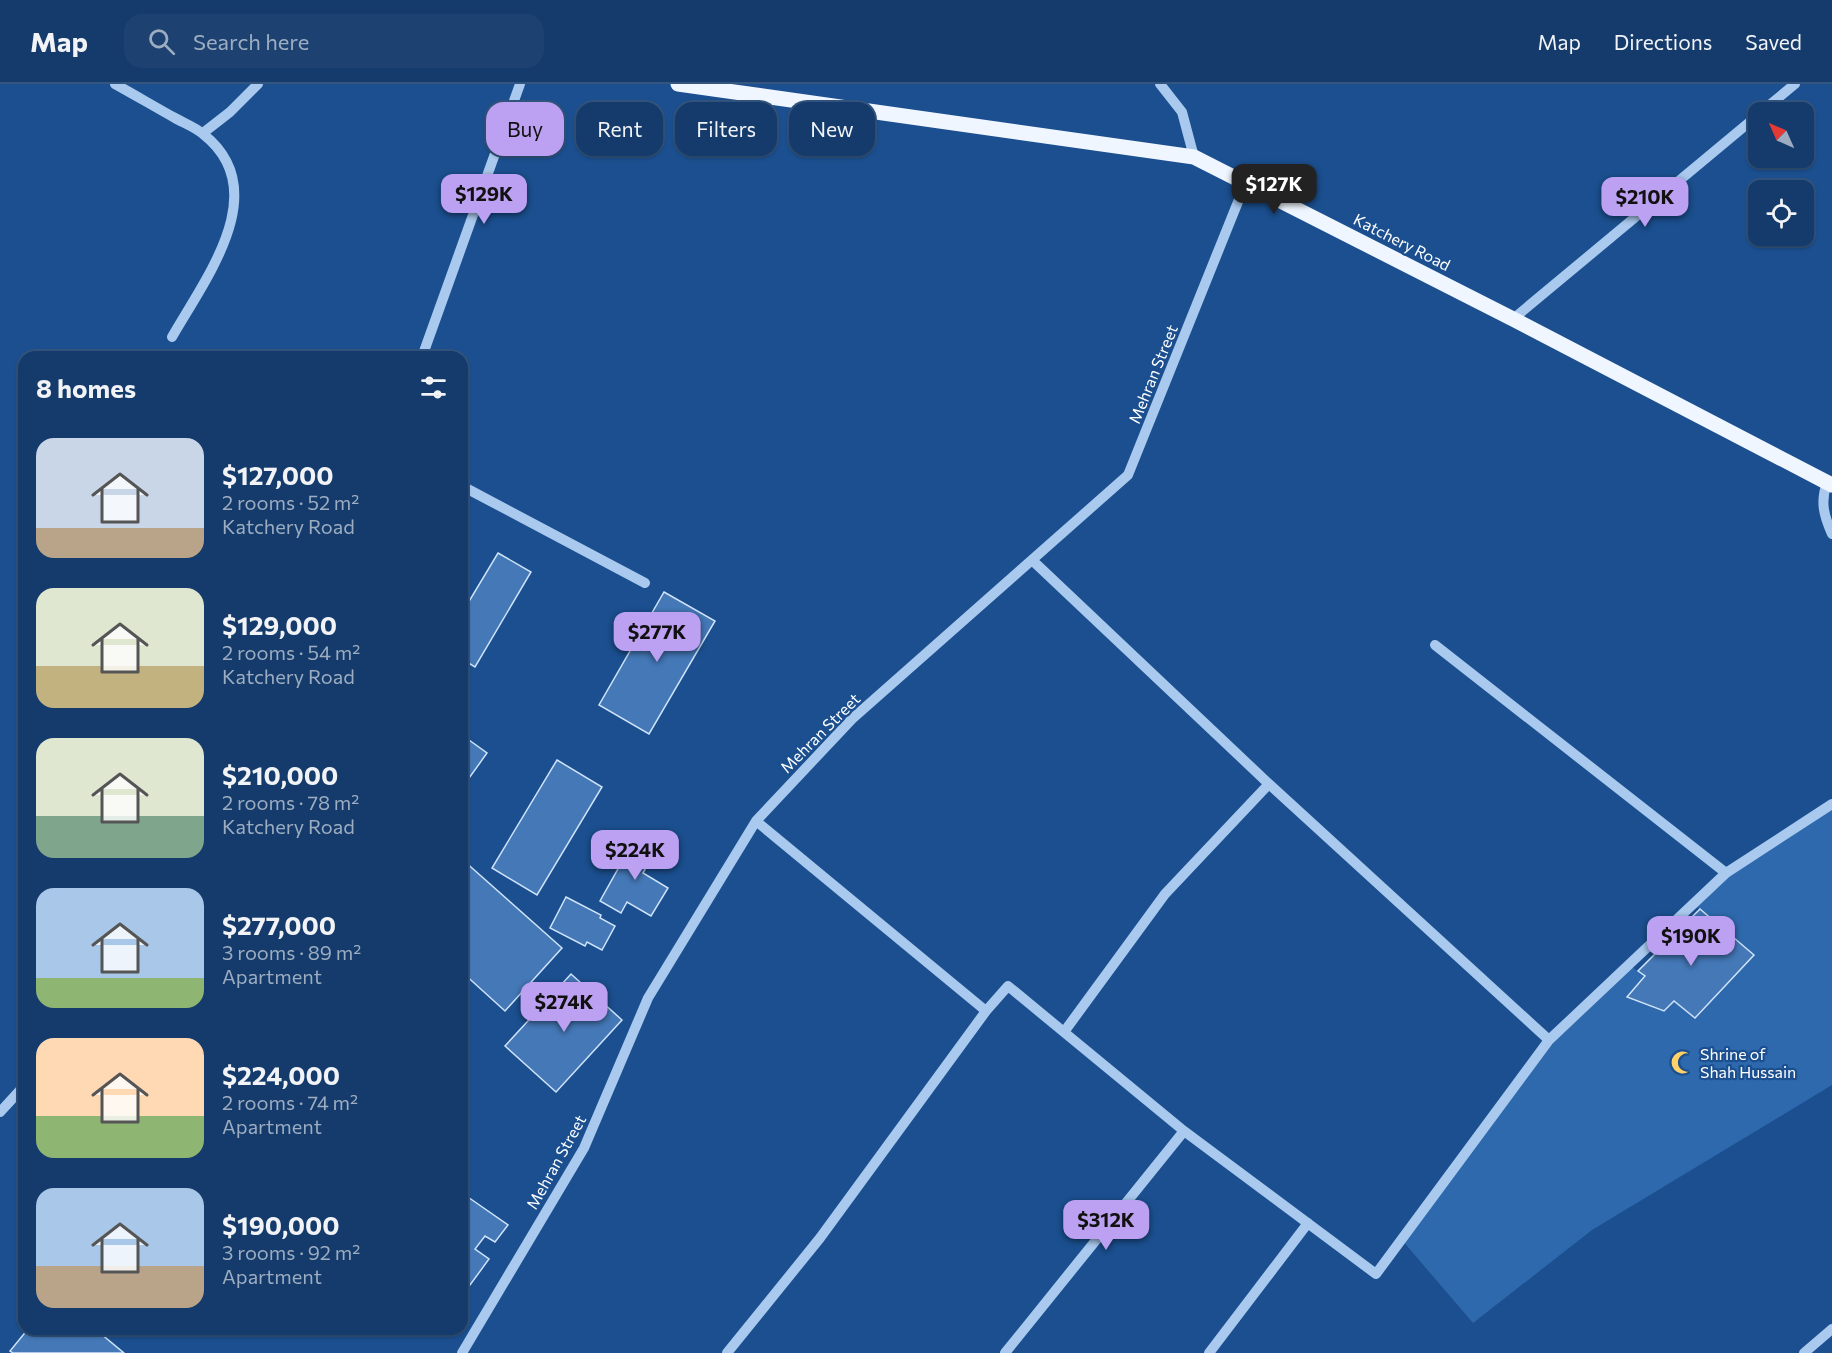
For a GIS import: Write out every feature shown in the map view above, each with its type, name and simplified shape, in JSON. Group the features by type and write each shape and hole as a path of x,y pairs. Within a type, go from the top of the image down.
{"main road":[{"name":"Katchery Road","path":"678,84 1194,157 1513,319 1829,484"}],"street":[{"path":"115,84 203,134 224,156 234,186 234,214 225,243 172,337"},
{"path":"203,134 230,112 258,84"},
{"path":"424,351 520,84"},
{"path":"1161,84 1182,112 1194,157"},
{"path":"1773,102 1795,84"},
{"path":"1513,319 1748,123"},
{"name":"Mehran Street","path":"462,1353 584,1148 648,998 756,820 852,719 1128,475 1246,182"},
{"path":"1829,484 1823,495 1822,505 1832,534"},
{"path":"468,489 645,583"},
{"path":"1032,560 1269,784 1549,1040"},
{"path":"1435,645 1726,873"},
{"path":"1064,1032 1165,894 1269,784"},
{"path":"727,1353 820,1238 986,1011 1008,986 1184,1131 1376,1274 1549,1040 1726,873 1832,804"},
{"path":"756,820 986,1011"},
{"path":"0,1112 18,1092"},
{"path":"1005,1353 1184,1131"},
{"path":"1209,1353 1308,1223"},
{"path":"1804,1353 1832,1329"}],"shaded area":[{"name":"Shrine of Shah Hussain","path":"1832,806 1832,1085 1592,1230 1473,1323 1401,1239 1549,1040 1629,965 1645,976 1627,997 1664,1011 1674,1001 1696,1018 1754,955 1693,904 1729,871"}],"building":[{"path":"498,553 531,572 475,667 468,663 468,603"},
{"path":"664,592 715,621 649,734 599,705"},
{"path":"468,739 487,753 468,780"},
{"path":"557,760 602,787 537,895 492,868"},
{"path":"637,835 658,847 643,873 668,888 651,916 627,902 621,913 600,901"},
{"path":"468,864 562,948 505,1011 468,977"},
{"path":"566,897 601,915 600,918 615,926 602,950 587,942 585,946 550,928"},
{"path":"1700,909 1754,955 1695,1018 1674,1001 1664,1011 1627,997 1645,976 1638,971"},
{"path":"571,974 622,1020 556,1092 505,1046"},
{"path":"468,1197 508,1225 495,1242 485,1236 475,1249 489,1259 470,1285 468,1284"},
{"path":"23,1335 102,1335 124,1353 13,1353 10,1351"}],"place":[{"name":"Shrine of Shah Hussain","path":"1682,1063"}]}
